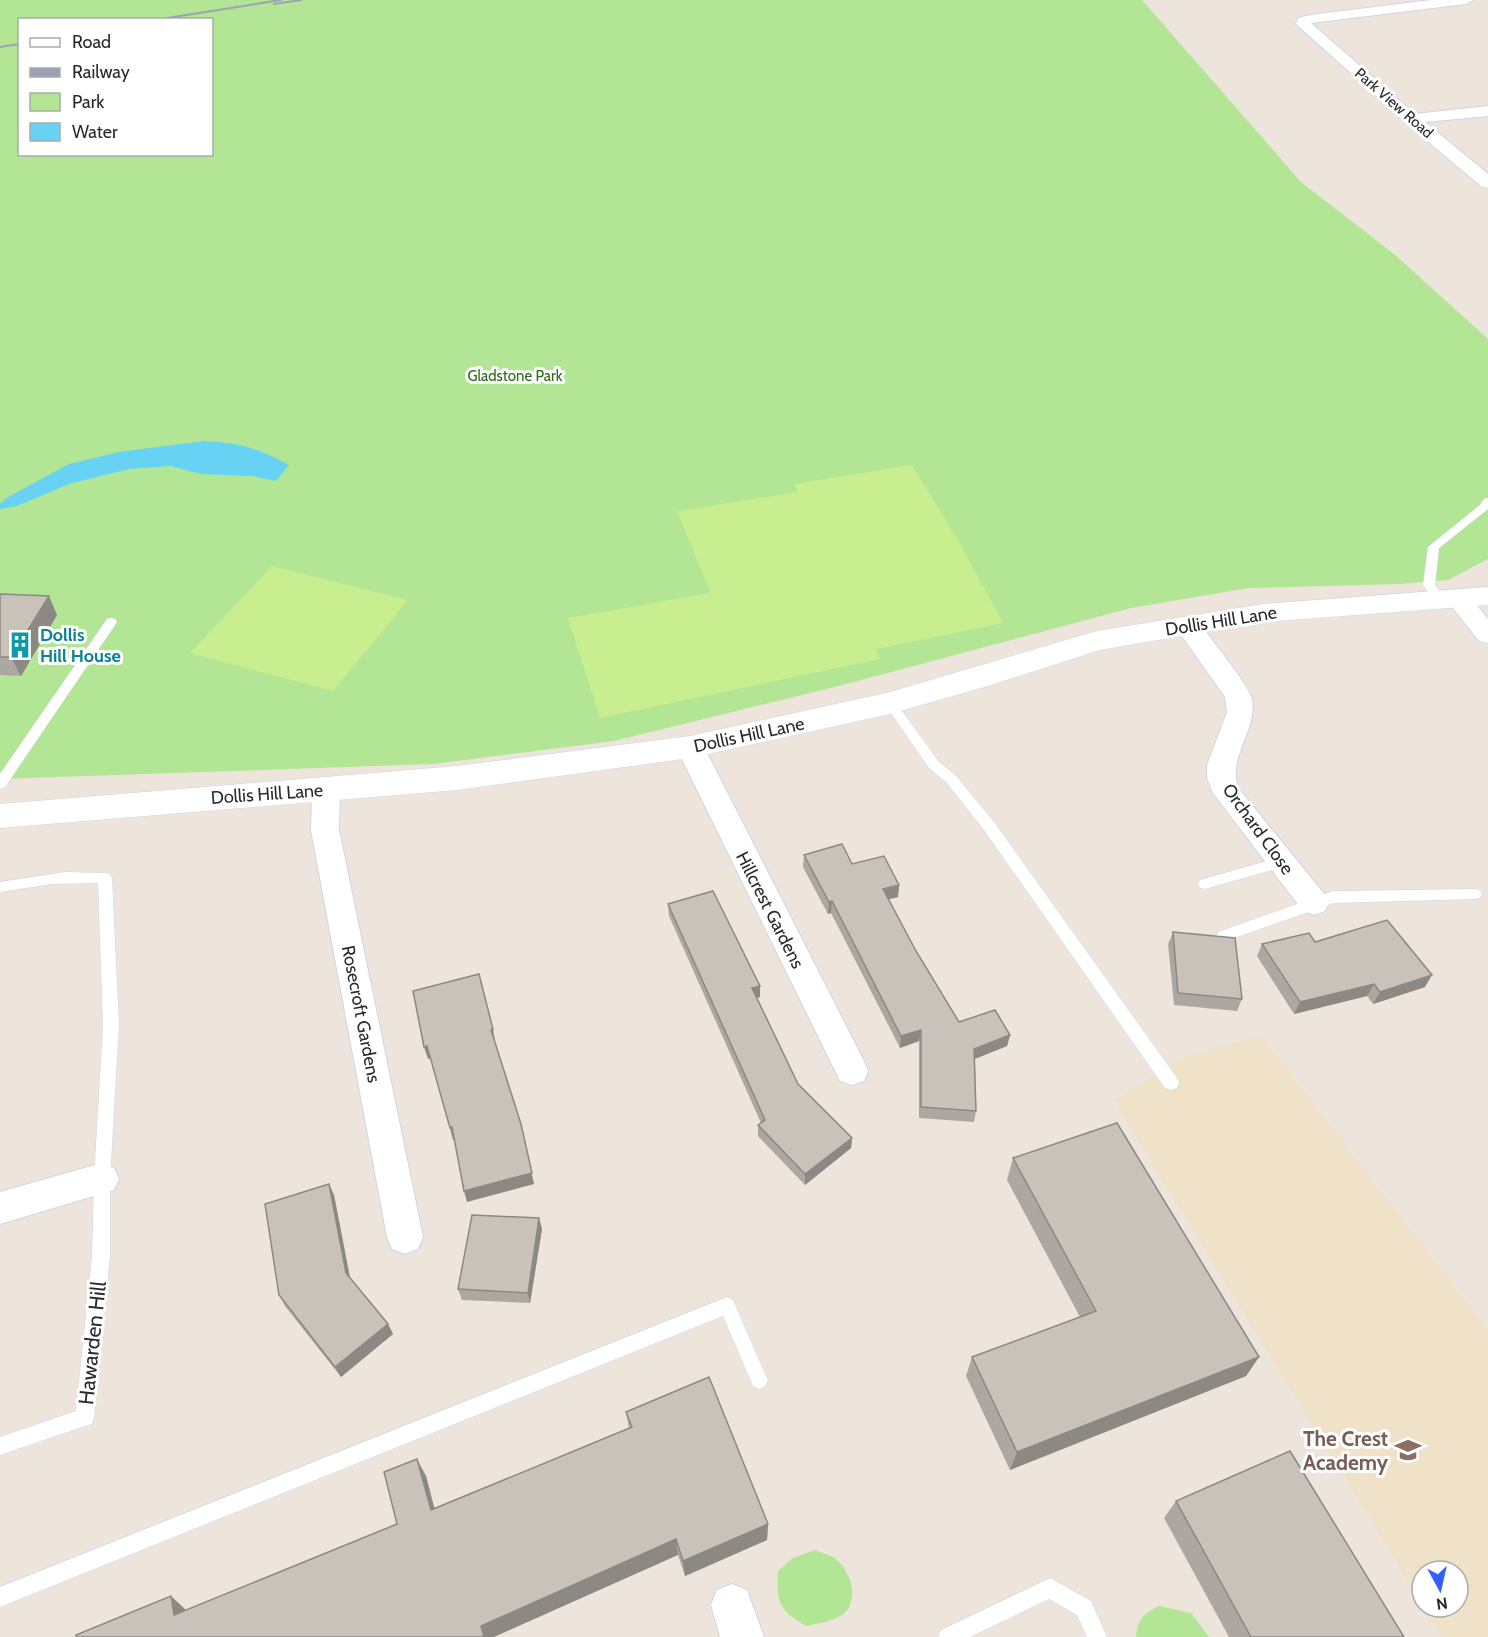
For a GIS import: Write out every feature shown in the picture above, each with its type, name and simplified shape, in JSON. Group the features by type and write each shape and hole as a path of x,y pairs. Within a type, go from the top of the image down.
{"street":[{"name":"Park View Road","path":"1466,0 1303,21 1303,24 1488,183"},
{"path":"1412,119 1488,111"},
{"name":"Dollis Hill Lane","path":"0,816 457,778 690,747 890,703 977,679 1097,641 1263,613 1488,596"},
{"path":"1449,600 1488,636"},
{"name":"Orchard Close","path":"1187,625 1238,696 1240,712 1221,765 1221,778 1227,793 1314,903"},
{"name":"Hillcrest Gardens","path":"690,747 852,1071"},
{"name":"Rosecroft Gardens","path":"326,790 325,830 405,1237"},
{"path":"0,1208 102,1179"}],"lane":[{"path":"1449,600 1430,585 1434,548 1484,507 1488,501"},
{"path":"0,784 111,622"},
{"path":"890,703 928,758 952,780 984,819 1056,917 1171,1083"},
{"path":"1205,884 1281,862"},
{"name":"Hawarden Hill","path":"0,887 43,878 77,876 105,878 111,1024 102,1179 101,1256 85,1417 0,1446"},
{"path":"1223,936 1333,897 1475,894"},
{"path":"0,1597 727,1305 759,1380"},
{"path":"948,1637 1050,1588 1084,1608 1097,1637"}],"shaded area":[{"name":"The Crest Academy","path":"1261,1036 1488,1330 1488,1637 1442,1637 1431,1619 1470,1619 1470,1559 1410,1559 1410,1584 1113,1100 1187,1056"}],"green space":[{"name":"Gladstone Park","path":"0,0 1142,0 1301,182 1394,254 1488,339 1488,559 1448,580 1400,584 1249,588 1131,608 843,685 614,741 433,764 0,779"},
{"path":"912,465 958,540 1003,623 876,649 880,659 600,718 568,618 711,593 677,511 798,492 794,484"},
{"path":"272,566 408,600 333,691 190,653"},
{"path":"815,1550 832,1557 842,1565 850,1579 852,1594 848,1608 839,1617 806,1626 790,1615 781,1604 778,1591 778,1571 793,1558"},
{"path":"1159,1606 1191,1613 1209,1637 1136,1637 1142,1618"}],"water":[{"path":"204,441 248,447 289,465 276,481 251,476 201,474 171,466 129,469 69,484 17,506 0,509 0,504 8,497 69,464 119,452"}],"building":[{"path":"0,594 49,596 11,657 0,657"},
{"path":"842,844 852,864 884,856 899,885 883,889 916,951 959,1022 995,1010 1010,1035 974,1049 976,1111 921,1107 921,1030 901,1036 832,901 829,902 804,855"},
{"path":"713,891 760,986 752,988 798,1084 852,1138 805,1174 758,1125 765,1120 668,904"},
{"path":"1387,920 1432,975 1380,992 1374,984 1300,1002 1262,944 1309,933 1315,942"},
{"path":"1173,932 1235,938 1242,999 1178,993"},
{"path":"479,974 493,1029 491,1030 521,1124 532,1173 464,1191 452,1127 450,1128 427,1046 424,1047 413,991"},
{"path":"1117,1123 1259,1357 1017,1452 972,1357 1096,1311 1013,1158"},
{"path":"329,1184 346,1273 388,1324 335,1367 279,1295 265,1204"},
{"path":"472,1215 539,1218 528,1293 458,1289"},
{"path":"709,1377 768,1524 683,1561 676,1539 481,1626 484,1637 76,1637 76,1635 171,1596 174,1615 397,1524 384,1472 417,1459 431,1510 632,1427 626,1412"},
{"path":"1290,1451 1404,1637 1251,1637 1176,1501"}],"railway":[{"path":"168,18 281,0"},
{"path":"274,4 301,0"},
{"path":"0,47 18,44"}],"place":[{"name":"Dollis Hill House","path":"20,645"},
{"name":"The Crest Academy","path":"1408,1450"}]}
